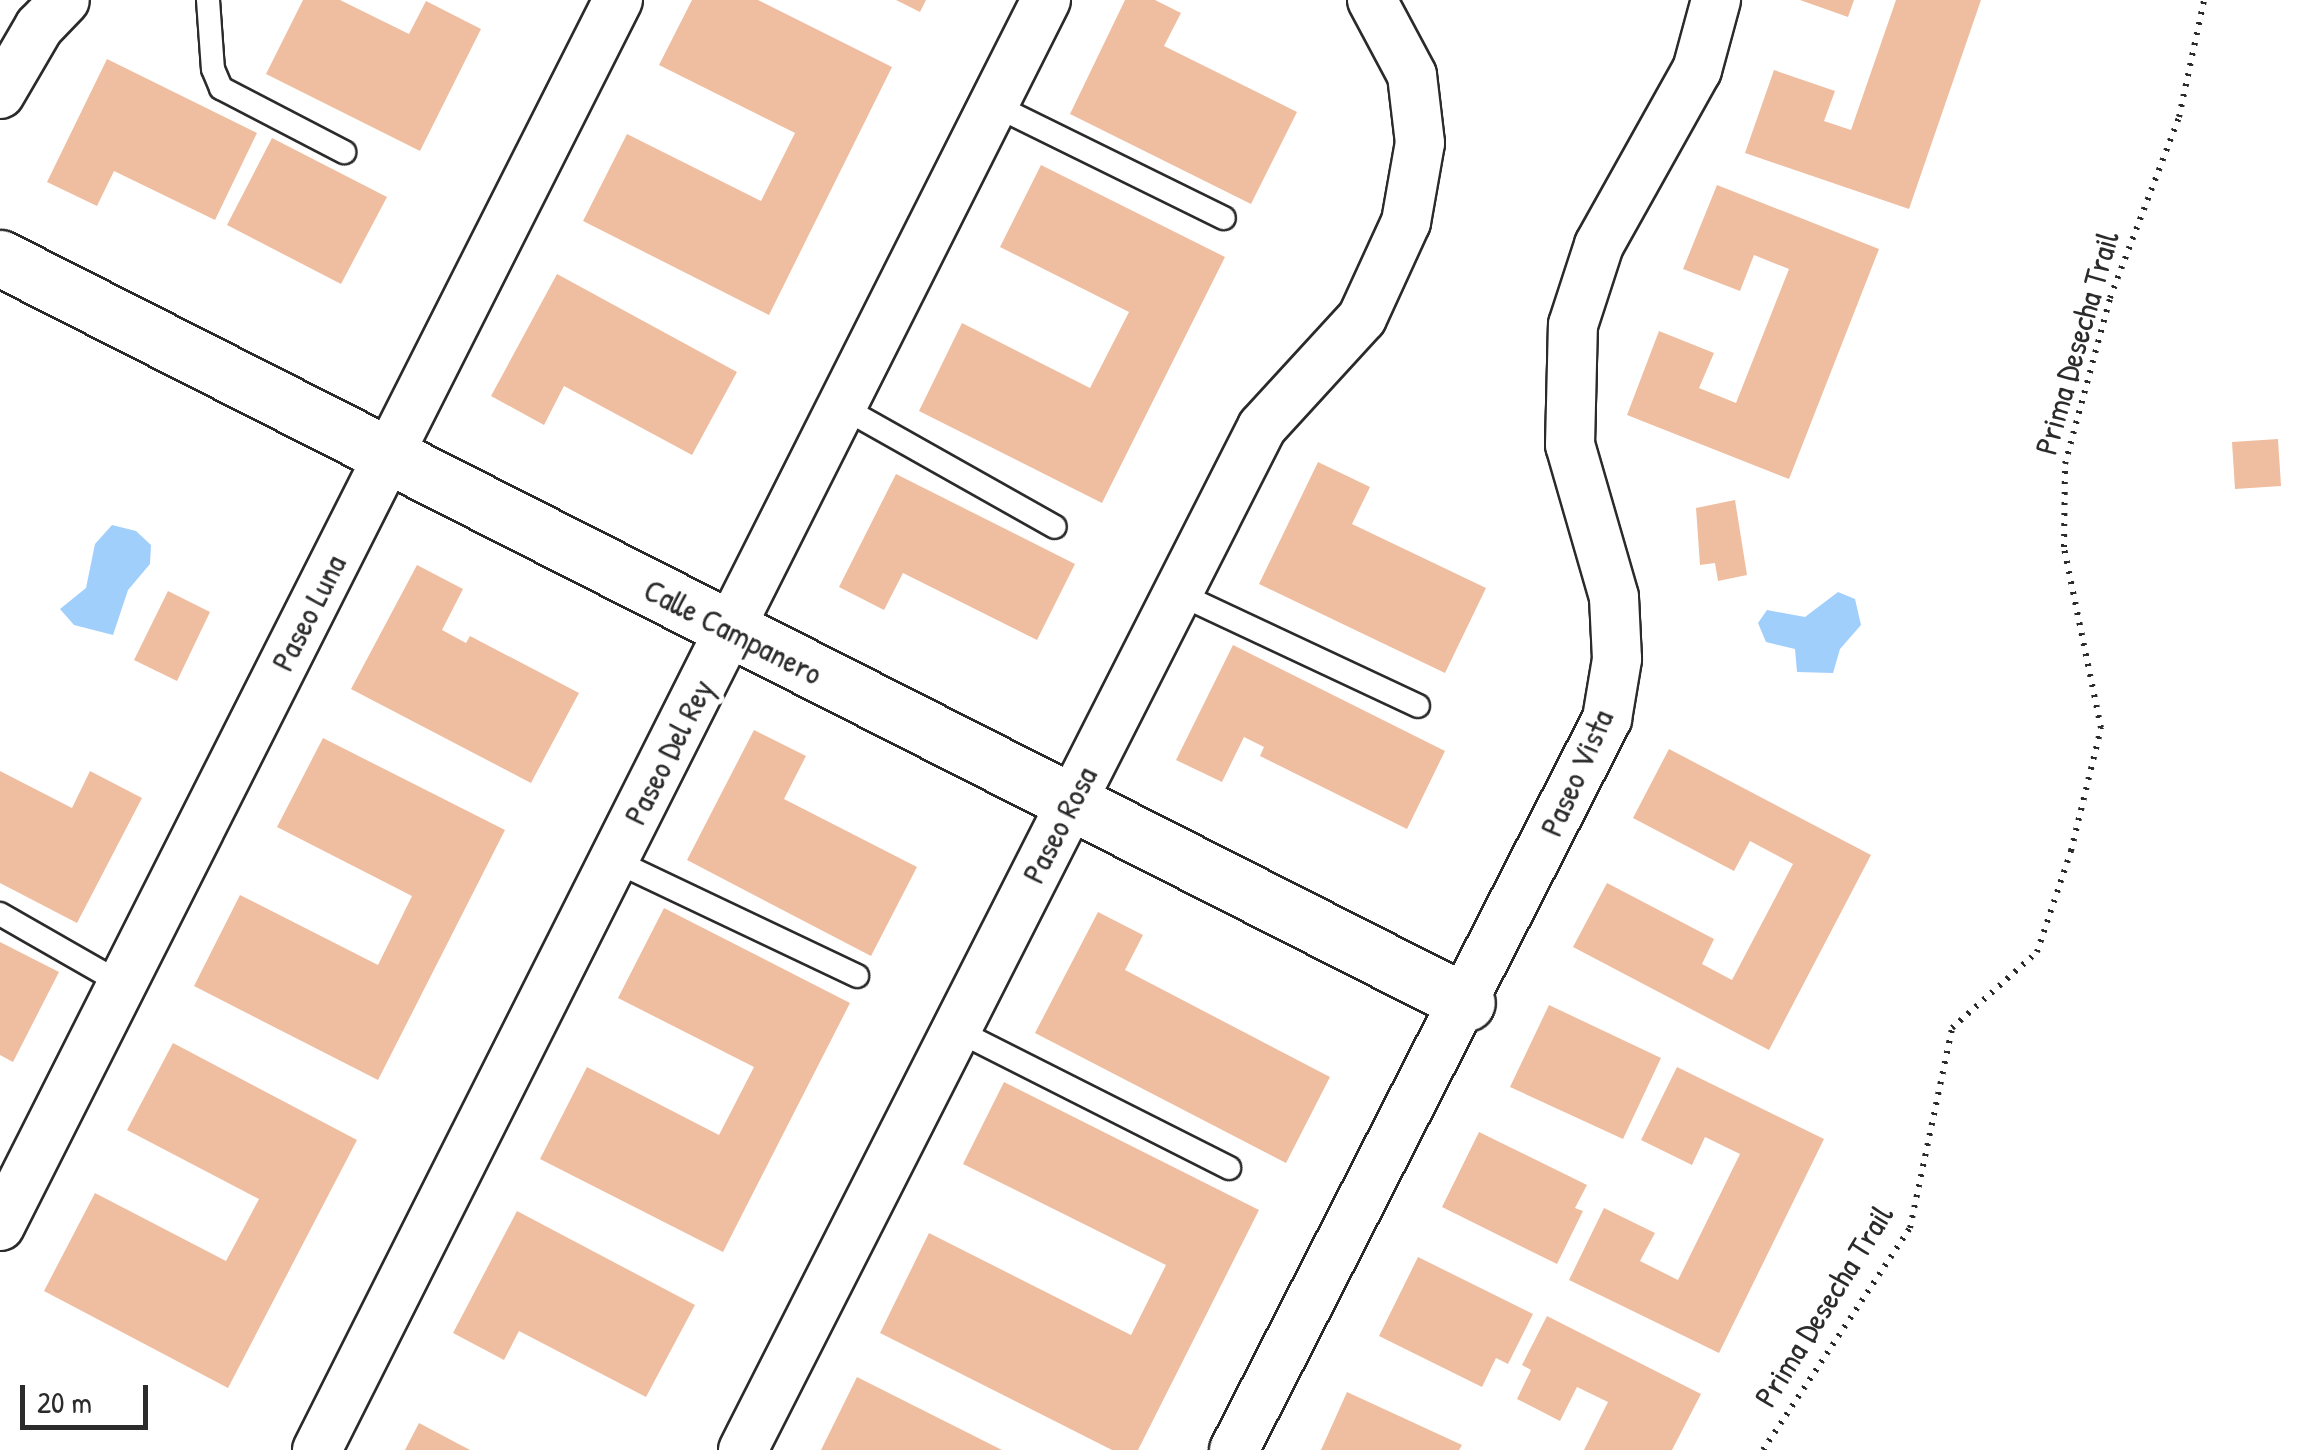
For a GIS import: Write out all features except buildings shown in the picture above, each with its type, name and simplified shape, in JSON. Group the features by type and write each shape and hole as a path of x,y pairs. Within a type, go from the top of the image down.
{"street":[{"path":"0,94 39,27 64,0"},
{"name":"Paseo Luna","path":"0,1226 618,0"},
{"name":"Paseo Del Rey","path":"318,1450 1046,0"},
{"name":"Paseo Rosa","path":"743,1450 1262,426 1362,318 1406,222 1420,143 1412,74 1372,0"},
{"name":"Paseo Vista","path":"1234,1450 1467,1003 1608,719 1617,658 1614,597 1570,445 1573,324 1599,244 1697,70 1716,0"},
{"name":"Calle Campanero","path":"0,258 1467,1003"}],"lane":[{"path":"208,0 213,69 221,88 344,152"},
{"path":"994,104 1224,218"},
{"path":"842,408 1055,527"},
{"path":"1177,594 1418,706"},
{"path":"614,861 857,976"},
{"path":"0,914 122,984"},
{"path":"956,1030 1229,1168"}],"path":[{"name":"Prima Desecha Trail","path":"1763,1450 1910,1228 1952,1028 2038,952 2071,852 2101,728 2064,547 2065,464 2110,298 2179,118 2204,0"}],"water":[{"path":"112,525 136,531 151,545 150,564 128,590 113,635 74,625 60,609 86,588 95,544"},
{"path":"1838,592 1855,599 1861,625 1840,649 1833,673 1797,672 1795,649 1766,642 1758,623 1767,610 1805,617"}]}
